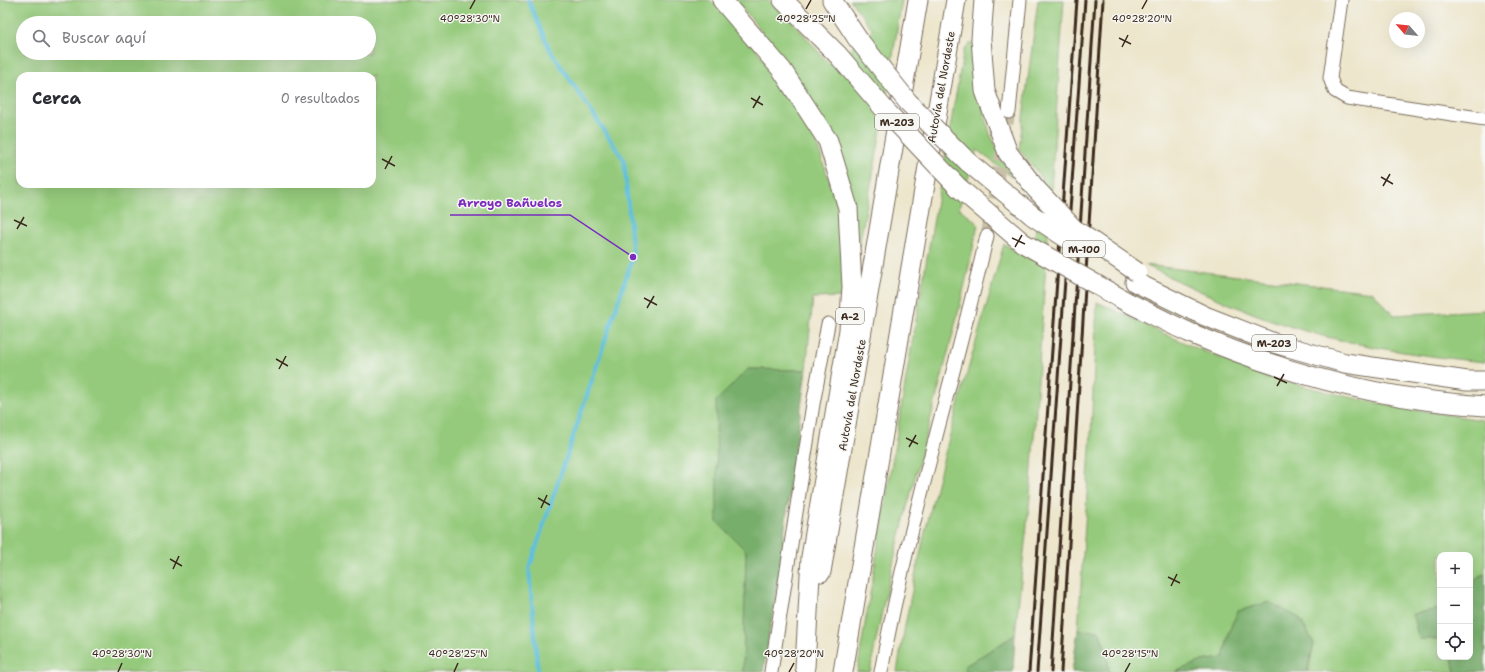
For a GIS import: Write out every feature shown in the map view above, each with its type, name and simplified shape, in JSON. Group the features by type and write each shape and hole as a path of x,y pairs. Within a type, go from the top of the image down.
{"highway":[{"name":"A-2","path":"722,0 782,70 828,141 848,208 852,287 849,330 810,557 805,670"},
{"name":"M-203","path":"783,0 838,55 884,110 958,187 1023,243 1127,302 1194,335 1262,361 1341,384 1401,396 1464,405 1485,406"},
{"path":"799,0 838,55"},
{"name":"M-100","path":"832,0 856,38 908,102 968,162 1033,216 1136,277"},
{"name":"Autovía del Nordeste","path":"805,670 918,0"},
{"name":"Autovía del Nordeste","path":"843,672 905,296 956,0"},
{"path":"984,0 981,39 985,91 1008,153 1036,189 1074,229 1136,277"},
{"name":"M-203","path":"1136,277 1205,316 1274,343 1345,363 1422,375 1476,381"}],"street":[{"path":"1009,112 1020,0"},
{"path":"1341,0 1330,78 1335,91 1346,98 1485,119"},
{"path":"881,672 916,507 971,305 987,236"},
{"path":"771,672 813,404 828,324"}],"green space":[{"path":"0,0 710,0 747,37 809,122 835,197 845,250 844,297 813,298 806,370 748,369 717,522 746,551 743,672 0,672"},
{"path":"734,0 768,0 791,20 830,65 873,30 850,0 902,0 878,148 858,251 799,80 752,19"},
{"path":"1038,0 1064,0 1030,497 1015,635 965,666 966,672 897,672 930,510 1004,244 1032,260 1042,178 1019,149"},
{"path":"972,42 980,95 990,134 1011,176 977,150 959,208 978,224 966,280 894,559 870,672 857,672 913,337 964,49"},
{"path":"1145,265 1373,292 1393,315 1485,310 1485,362 1444,358 1383,349 1300,330 1232,305"},
{"path":"1097,302 1204,352 1270,376 1330,393 1422,411 1483,420 1485,427 1485,574 1478,577 1473,584 1473,552 1437,552 1437,610 1413,614 1419,639 1437,639 1437,660 1453,660 1455,672 1308,672 1314,643 1299,618 1230,629 1223,658 1202,661 1175,672 1109,672 1107,652 1099,631 1078,630 1091,434"},
{"path":"748,369 806,370 778,580 763,672 743,672 746,551 717,522 716,401"},
{"path":"1485,574 1485,672 1455,672 1453,660 1473,660 1473,584 1478,577"},
{"path":"1269,602 1299,618 1314,643 1307,672 1175,672 1202,661 1223,658 1230,629 1238,611"},
{"path":"1437,610 1437,639 1419,639 1412,614"},
{"path":"1078,630 1099,631 1107,652 1109,672 1072,672"},
{"path":"1015,635 1013,672 966,672 965,666"}],"waterway":[{"path":"528,0 550,50 624,160 633,257 529,569 538,672"}],"tunnel":[{"path":"987,236 1009,112"}],"railway":[{"path":"1029,672 1077,0"},
{"path":"1037,672 1085,0"},
{"path":"1051,672 1095,0"},
{"path":"1061,672 1103,0"}],"place":[{"name":"Arroyo Bañuelos","path":"633,257"}]}
